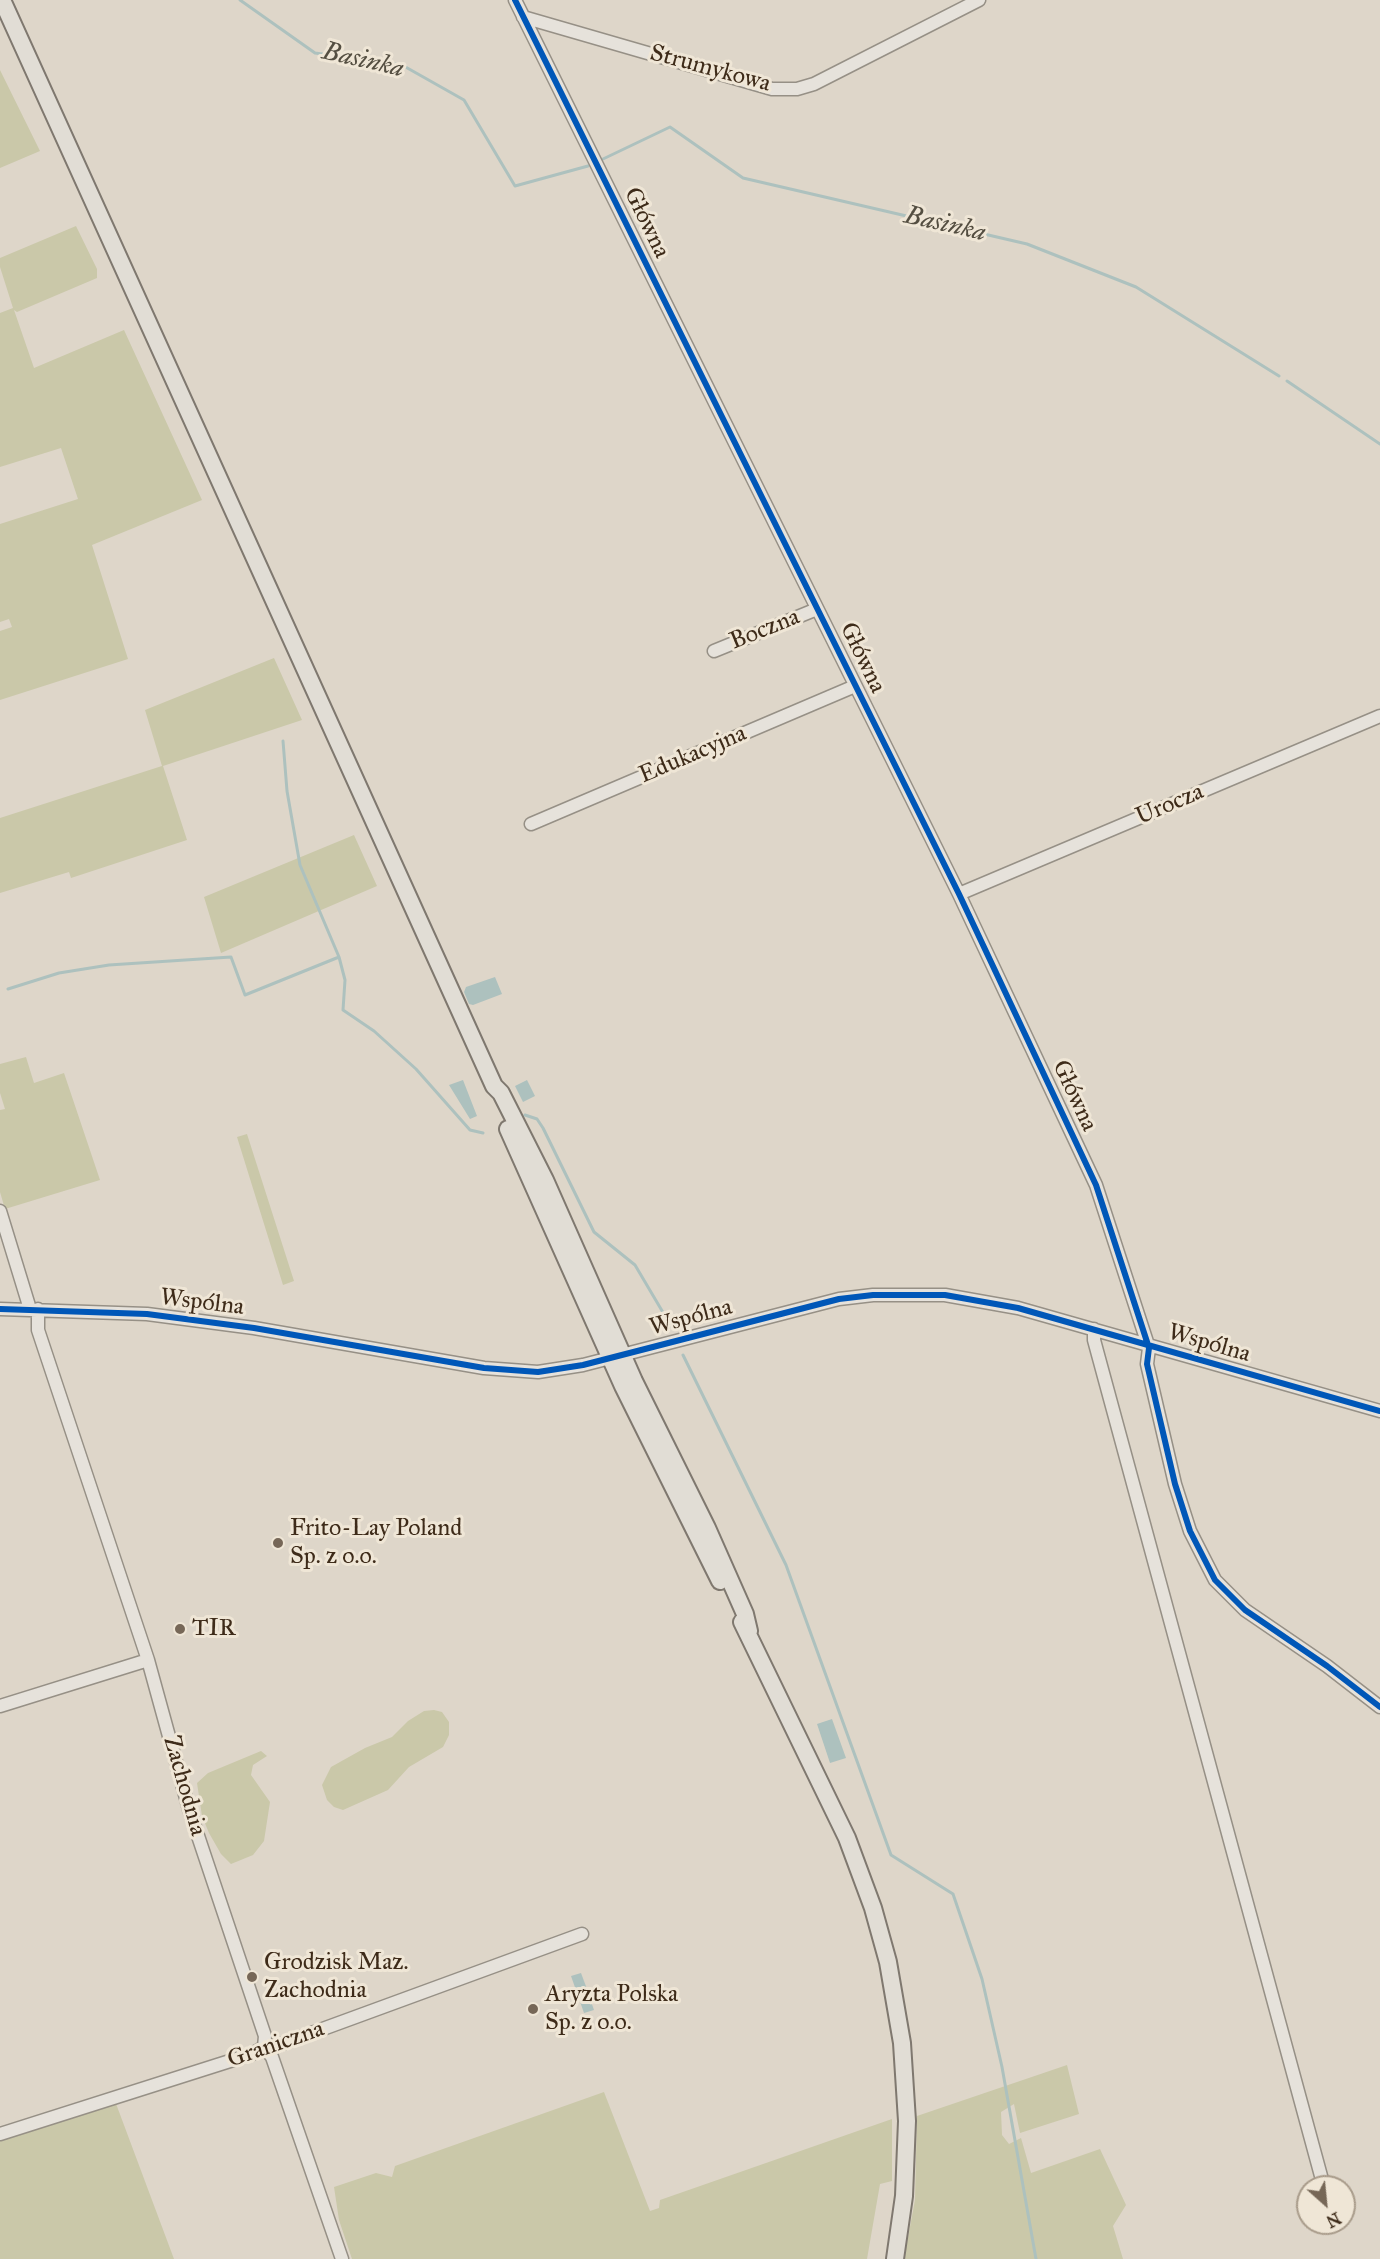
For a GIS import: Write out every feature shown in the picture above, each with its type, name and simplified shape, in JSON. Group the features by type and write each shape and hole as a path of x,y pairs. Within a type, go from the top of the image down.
{"main road":[{"path":"2,0 494,1086 495,1096 531,1185 617,1356 692,1528 749,1631 843,1829 871,1900 888,1962 902,2043 907,2121 904,2196 895,2259"}],"street":[{"name":"Główna","path":"515,0 959,894 1096,1185 1148,1345 1148,1364 1175,1484 1190,1531 1215,1580 1245,1610 1327,1666 1380,1707"},
{"name":"Strumykowa","path":"523,17 772,89 797,89 814,84 979,0"},
{"name":"Boczna","path":"714,651 817,609"},
{"name":"Edukacyjna","path":"531,824 855,686"},
{"name":"Urocza","path":"959,894 1380,716"},
{"name":"Zachodnia","path":"0,1211 148,1660 189,1809 265,2036 264,2047 272,2057 342,2259"},
{"name":"Wspólna","path":"0,1309 147,1314 519,1372 553,1371 808,1306 873,1295 945,1295 983,1301 1094,1329 1380,1411"},
{"path":"1094,1329 1094,1340 1321,2175"},
{"path":"0,1706 148,1660"},
{"name":"Graniczna","path":"0,2134 252,2054 264,2047 279,2045 582,1934"}],"shaded area":[{"path":"0,70 40,151 0,168"},
{"path":"76,226 97,269 97,278 17,312 14,310 34,368 124,330 202,500 92,545 128,659 0,700 0,631 12,627 9,619 0,622 0,524 78,499 61,448 0,467 0,313 13,308 0,267 0,258"},
{"path":"274,658 302,720 163,766 187,840 71,878 69,872 0,893 0,818 162,766 145,710"},
{"path":"354,835 377,886 221,953 204,897"},
{"path":"495,977 502,994 473,1005 469,1004 464,992 466,987"},
{"path":"26,1057 34,1083 64,1073 100,1180 5,1209 0,1192 0,1110 5,1109 0,1093 0,1064"},
{"path":"463,1080 477,1116 470,1119 449,1085"},
{"path":"527,1080 535,1096 523,1102 515,1086"},
{"path":"247,1134 294,1281 283,1285 237,1137"},
{"path":"424,1711 442,1712 449,1722 449,1735 443,1747 409,1767 388,1790 343,1810 334,1807 327,1800 322,1785 331,1767 365,1748 392,1737 408,1721"},
{"path":"832,1719 846,1758 830,1763 817,1724"},
{"path":"261,1751 267,1756 253,1765 251,1775 270,1802 264,1841 253,1855 231,1864 221,1854 209,1833 202,1816 197,1783 208,1773"},
{"path":"581,1973 587,1989 584,1990 585,1994 588,1993 594,2010 584,2013 571,1976"},
{"path":"1067,2065 1079,2114 1020,2133 1014,2104 1001,2112 1002,2135 1009,2144 1021,2138 1031,2173 1100,2149 1126,2205 1113,2226 1123,2259 904,2259 915,2200 917,2116"},
{"path":"604,2092 650,2211 659,2208 660,2200 892,2119 892,2181 880,2184 867,2259 352,2259 339,2220 334,2187 376,2173 392,2177 395,2166"},
{"path":"115,2101 174,2259 0,2259 0,2140"}],"waterway":[{"name":"Basinka","path":"240,0 315,53 402,65 464,100 515,186 588,166"},
{"name":"Basinka","path":"603,159 670,127 743,178 1027,244 1136,287 1279,376"},
{"name":"Basinka","path":"1287,381 1380,444"},
{"path":"283,741 287,791 300,865 339,957"},
{"path":"8,989 59,973 109,965 231,957 245,995 339,957 345,980 343,1010 374,1031 416,1069 470,1130 483,1133"},
{"path":"525,1115 537,1119 543,1128 594,1232 635,1265 671,1326"},
{"path":"683,1355 786,1565 891,1855 953,1894 982,1979 1002,2067 1036,2259"}],"cycle path":[{"path":"515,0 959,894 1096,1185 1149,1348 1147,1364 1175,1484 1190,1531 1215,1580 1245,1610 1327,1666 1380,1707"},
{"path":"0,1309 147,1314 254,1328 484,1368 538,1372 583,1365 839,1299 873,1295 945,1295 1018,1308 1380,1411"}],"place":[{"name":"Frito-Lay Poland Sp. z o.o.","path":"278,1543"},
{"name":"TIR","path":"180,1629"},
{"name":"Grodzisk Maz. Zachodnia","path":"252,1977"},
{"name":"Aryzta Polska Sp. z o.o.","path":"533,2009"}]}
